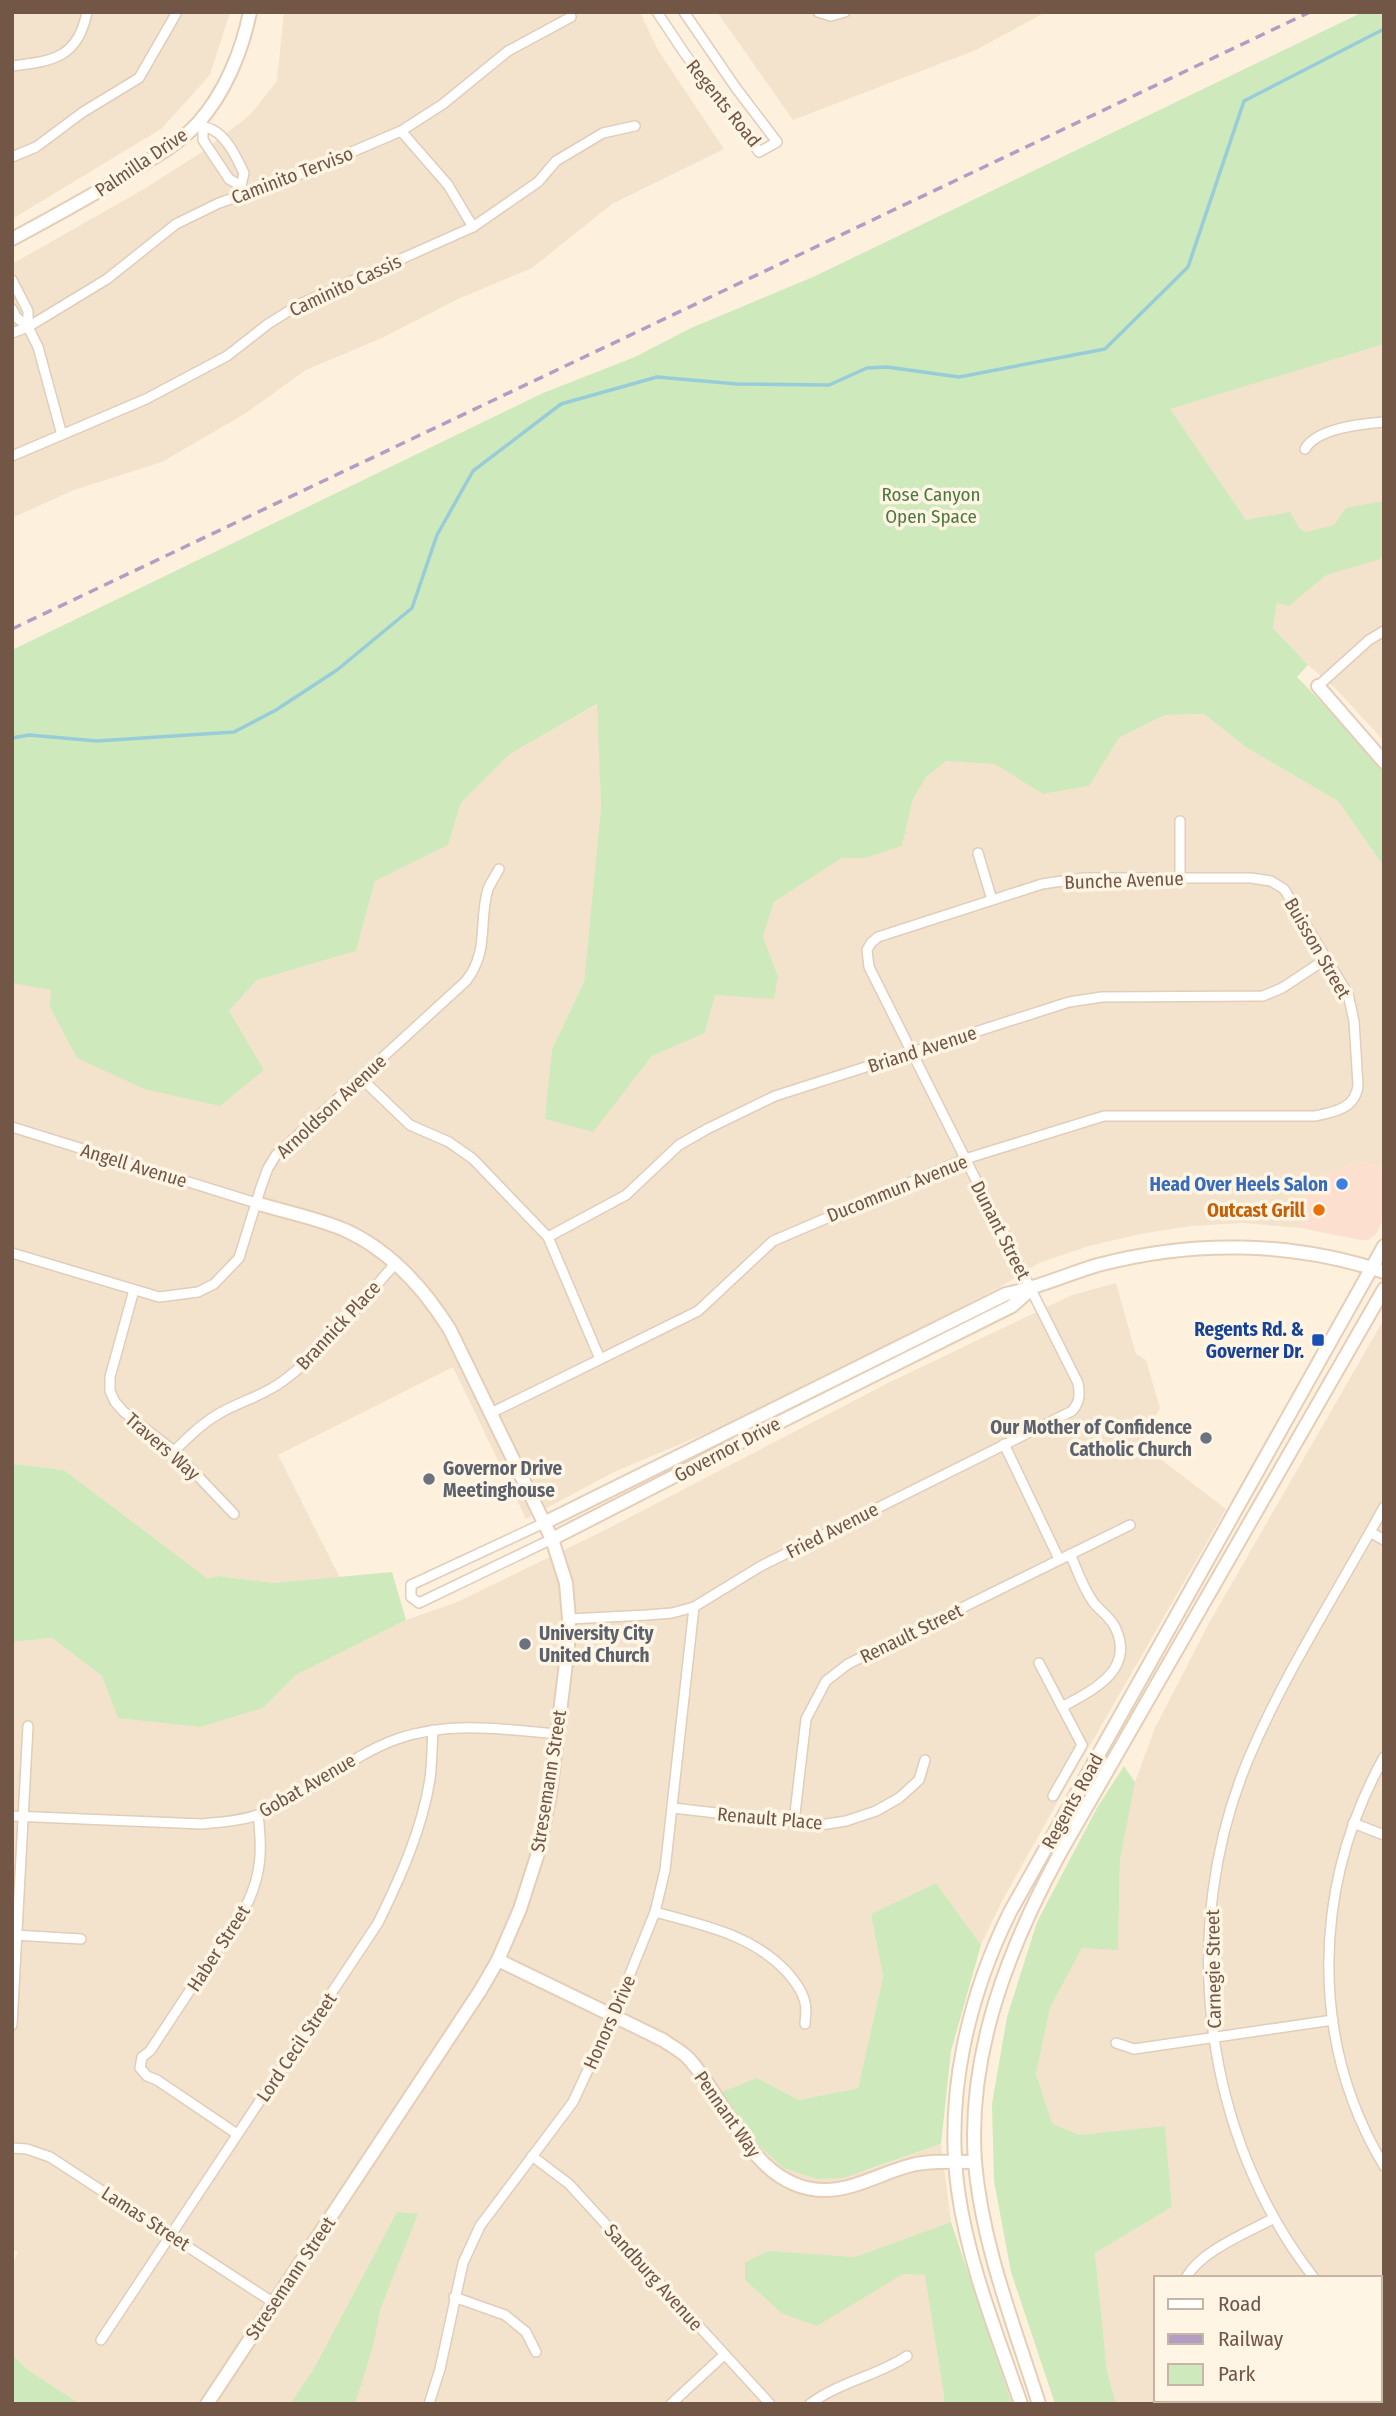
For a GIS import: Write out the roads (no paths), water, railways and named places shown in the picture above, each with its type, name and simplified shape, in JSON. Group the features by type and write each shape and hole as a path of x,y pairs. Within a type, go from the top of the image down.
{"street":[{"path":"12,66 41,63 67,52 77,43 87,12"},
{"path":"12,157 36,147 139,78 177,12"},
{"name":"Palmilla Drive","path":"12,239 100,191 159,155 201,125 230,73 246,33 250,12"},
{"name":"Regents Road","path":"657,12 685,54 760,152 777,142 684,12"},
{"path":"818,12 831,16 845,12"},
{"name":"Caminito Terviso","path":"12,333 28,327 107,279 176,224 242,190 286,180 401,131 443,104 508,51 571,17"},
{"path":"201,125 214,130 232,149 244,173 242,190 229,179 203,140 201,125"},
{"name":"Caminito Cassis","path":"12,456 146,399 227,356 268,324 300,304 473,227 538,182 556,161 603,133 635,126"},
{"path":"401,131 447,185 473,227"},
{"path":"210,149 222,139"},
{"path":"12,280 28,312 28,327"},
{"path":"12,309 16,317 28,327 38,347 62,435"},
{"path":"1305,449 1309,441 1338,429 1384,422"},
{"path":"1384,631 1369,640 1318,686 1384,762"},
{"path":"1180,821 1180,877"},
{"path":"978,853 992,901"},
{"name":"Arnoldson Avenue","path":"12,1253 159,1297 198,1292 214,1284 239,1258 268,1168 276,1155 466,981 476,968 489,888 499,869"},
{"name":"Bunche Avenue","path":"866,950 878,937 1042,884 1083,878 1251,878 1271,881"},
{"name":"Buisson Street","path":"1271,881 1284,889 1348,994 1354,1021 1359,1085 1357,1095 1350,1104"},
{"name":"Dunant Street","path":"866,950 869,967 1077,1383 1080,1396"},
{"name":"Briand Avenue","path":"548,1237 626,1195 679,1145 775,1096 1080,1000 1102,997 1263,996 1282,988 1326,959"},
{"path":"361,1078 410,1125 449,1142 473,1159 548,1237 600,1359"},
{"name":"Ducommun Avenue","path":"491,1413 698,1311 773,1241 965,1160 1104,1116 1315,1116 1350,1104"},
{"name":"Angell Avenue","path":"12,1127 256,1203"},
{"name":"Stresemann Street","path":"207,2404 498,1960 520,1909 538,1853 550,1795 568,1646 566,1583 552,1539 439,1312 415,1280 373,1246 344,1230 256,1203"},
{"name":"Regents Road","path":"1021,2404 979,2281 964,2221 955,2162 959,2080 967,2025 976,1994 1001,1930 1378,1270 1384,1246"},
{"name":"Governor Drive","path":"1031,1290 1012,1306 552,1539 419,1604 411,1597 411,1585 544,1523 1006,1294 1031,1290 1095,1266 1127,1258 1189,1249 1261,1248 1328,1256 1378,1270"},
{"name":"Brannick Place","path":"174,1451 203,1423 266,1393 313,1356 395,1264"},
{"name":"Regents Road","path":"1039,2404 995,2264 975,2162 976,2108 986,2035 1006,1971 1035,1898 1384,1289"},
{"name":"Travers Way","path":"134,1290 110,1377 110,1391 124,1412 174,1451 234,1514"},
{"name":"Fried Avenue","path":"569,1619 672,1613 694,1606 761,1566 1072,1411 1080,1396"},
{"path":"1004,1444 1059,1559"},
{"name":"Carnegie Street","path":"1313,2276 1274,2218 1245,2160 1223,2088 1214,2038 1209,1980 1210,1911 1219,1852 1247,1761 1271,1711 1384,1507"},
{"name":"Renault Street","path":"794,1822 806,1719 826,1681 848,1664 1130,1525"},
{"path":"1370,1532 1384,1539"},
{"path":"1062,1707 1098,1687 1111,1675 1118,1662 1120,1643 1115,1627 1092,1601 1070,1554"},
{"name":"Honors Drive","path":"429,2404 440,2368 463,2263 480,2225 573,2102 613,2016 655,1912 666,1870 694,1606"},
{"path":"1039,1663 1082,1745 1053,1796"},
{"path":"12,2025 28,1726"},
{"name":"Gobat Avenue","path":"12,1816 202,1824 231,1821 258,1815 278,1806 364,1753 398,1738 433,1730 473,1727 557,1734"},
{"name":"Lord Cecil Street","path":"101,2340 378,1923 403,1871 418,1827 429,1780 433,1730"},
{"path":"1384,1758 1353,1823 1338,1871 1327,1965 1332,2020 1346,2081 1363,2125 1384,2166"},
{"name":"Renault Place","path":"673,1808 820,1825 846,1821 876,1811 898,1798 919,1780 925,1760"},
{"name":"Haber Street","path":"237,2134 147,2076 139,2068 142,2057 150,2051 253,1892 258,1881 262,1842 258,1815"},
{"path":"1353,1823 1384,1835"},
{"path":"655,1912 729,1933 757,1946 795,1981 806,2003 805,2024"},
{"path":"15,1935 81,1939"},
{"name":"Pennant Way","path":"498,1960 663,2040 687,2057 756,2155 785,2179 825,2190 844,2188 926,2162 975,2162"},
{"path":"1116,2043 1134,2049 1332,2020"},
{"name":"Lamas Street","path":"12,2148 27,2149 50,2157 274,2303"},
{"name":"Sandburg Avenue","path":"532,2156 569,2184 770,2404"},
{"path":"1187,2276 1194,2265 1205,2256 1274,2218"},
{"path":"454,2297 505,2315 526,2332 536,2353"},
{"path":"671,2404 724,2355"},
{"path":"810,2404 907,2356"}],"waterway":[{"path":"12,738 29,735 97,741 234,732 276,710 337,670 412,608 437,535 473,471 561,404 657,377 737,384 829,385 867,368 887,367 959,377 1105,349 1188,267 1244,101 1384,29"}],"railway":[{"path":"12,629 1310,12"}],"place":[{"name":"Head Over Heels Salon","path":"1342,1184"},
{"name":"Outcast Grill","path":"1319,1210"},
{"name":"Regents Rd. & Governer Dr.","path":"1318,1340"},
{"name":"Our Mother of Confidence Catholic Church","path":"1206,1438"},
{"name":"Governor Drive Meetinghouse","path":"429,1479"},
{"name":"University City United Church","path":"525,1644"}],"park label":[{"name":"Rose Canyon Open Space","path":"931,505"}]}
